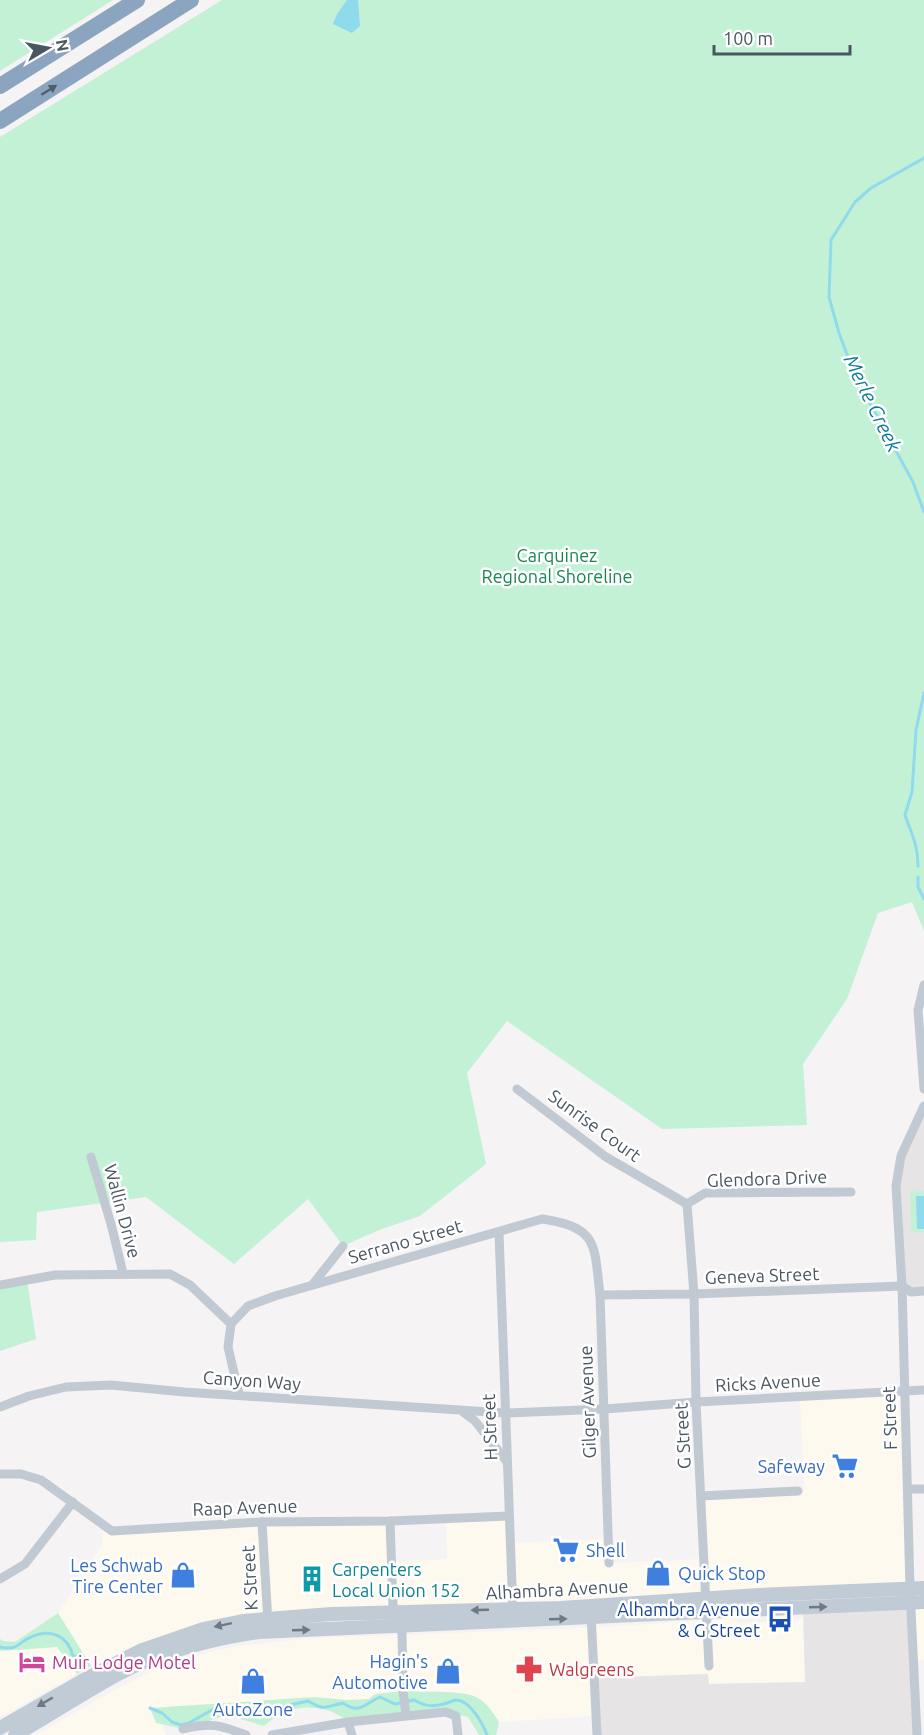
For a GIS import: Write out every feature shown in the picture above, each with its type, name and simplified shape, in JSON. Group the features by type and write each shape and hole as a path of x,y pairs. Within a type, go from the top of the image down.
{"highway":[{"path":"0,86 137,0"},
{"path":"0,121 192,0"}],"main road":[{"name":"Alhambra Avenue","path":"0,1728 72,1686 142,1650 203,1629 917,1595"},
{"name":"Alhambra Avenue","path":"15,1735 129,1669 202,1644 268,1625"}],"street":[{"path":"924,985 918,1010 924,1089"},
{"name":"Sunrise Court","path":"517,1089 606,1157 687,1204"},
{"name":"F Street","path":"916,1735 920,1707 917,1595 909,1489 896,1186 901,1156 924,1106"},
{"name":"Wallin Drive","path":"91,1157 123,1273"},
{"name":"Glendora Drive","path":"687,1204 705,1193 851,1192"},
{"name":"G Street","path":"687,1204 694,1294 696,1402 709,1666"},
{"name":"Serrano Street","path":"231,1324 248,1306 542,1219 578,1228 592,1240"},
{"name":"H Street","path":"499,1232 513,1615"},
{"name":"Gilger Avenue","path":"592,1240 600,1295 609,1563"},
{"path":"313,1285 343,1246"},
{"path":"0,1285 55,1275 170,1274 190,1285 231,1324 228,1347 239,1395"},
{"name":"Geneva Street","path":"600,1295 694,1294 902,1286 911,1292 924,1291"},
{"name":"Canyon Way","path":"0,1407 30,1396 66,1387 111,1385 505,1413"},
{"name":"Ricks Avenue","path":"505,1413 924,1390"},
{"path":"461,1411 475,1421 507,1463"},
{"name":"Raap Avenue","path":"0,1474 21,1473 41,1480 112,1531 262,1522 390,1521 509,1516"},
{"path":"909,1489 924,1489"},
{"path":"701,1496 798,1491"},
{"path":"0,1579 25,1564 73,1502"},
{"path":"390,1521 393,1605 398,1620 406,1711"},
{"name":"K Street","path":"262,1522 268,1625"},
{"path":"591,1612 597,1735"},
{"path":"272,1735 406,1711 453,1713 456,1716 458,1735"},
{"path":"348,1722 352,1735"},
{"path":"183,1729 204,1724 228,1728 246,1735"}],"shaded area":[{"path":"924,1106 924,1291 902,1286 896,1186 901,1156"},
{"path":"904,1391 910,1589 243,1621 96,1673 58,1613 102,1544 103,1525 112,1531 390,1521 392,1562 447,1559 446,1519 509,1516 510,1543 609,1539 609,1563 703,1559 701,1496 804,1491 800,1398"},
{"path":"924,1602 924,1660 913,1661 911,1603"},
{"path":"911,1603 917,1735 597,1735 594,1678 708,1674 709,1684 805,1682 803,1607"},
{"path":"803,1617 805,1682 709,1684 708,1674 594,1678 596,1716 499,1722 477,1697 463,1694 403,1691 375,1694 369,1699 346,1700 314,1697 156,1709 166,1735 35,1735 150,1672 208,1652 236,1646 314,1638 581,1628 730,1619 741,1623 796,1621"},
{"path":"57,1647 77,1674 0,1717 0,1651"}],"green space":[{"path":"0,0 113,0 0,71"},
{"name":"Carquinez Regional Shoreline","path":"222,0 924,0 924,931 912,902 878,913 847,999 803,1064 807,1125 662,1129 507,1021 467,1073 486,1164 420,1216 379,1230 343,1246 308,1199 234,1264 146,1197 37,1212 36,1240 0,1242 0,137"},
{"path":"924,1191 924,1232 913,1232 910,1192"},
{"path":"27,1280 36,1339 0,1351 0,1285"},
{"path":"58,1613 91,1666 77,1674 57,1647 0,1651 0,1639 15,1642"},
{"path":"403,1691 451,1692 476,1697 486,1705 499,1722 496,1735 479,1735 468,1717 446,1712 348,1722 334,1712 307,1707 280,1714 264,1726 227,1715 183,1729 156,1723 150,1708 314,1697 346,1700 369,1699 375,1694"}],"water":[{"path":"347,0 358,0 360,26 352,33 333,24"},
{"path":"916,1196 924,1196 924,1229 917,1229"}],"waterway":[{"name":"Merle Creek","path":"924,158 871,188 855,202 831,240 829,297 839,333 856,378 913,482 924,512"},
{"name":"Merle Creek","path":"918,866 916,846 905,815 912,792 916,730 924,693"},
{"name":"Merle Creek","path":"918,877 918,887 924,899"},
{"path":"0,1647 15,1647 31,1637 45,1633 63,1639 71,1649 73,1656 81,1658"},
{"path":"150,1708 181,1725 217,1707 247,1710 261,1717 277,1708 308,1701 322,1707 343,1703 358,1708 380,1697 395,1704 414,1700 430,1706 456,1700 471,1708 487,1735"}],"place":[{"name":"Safeway","path":"845,1466"},
{"name":"Shell","path":"566,1550"},
{"name":"Quick Stop","path":"658,1573"},
{"name":"Les Schwab Tire Center","path":"183,1575"},
{"name":"Carpenters Local Union 152","path":"312,1579"},
{"name":"Alhambra Avenue & G Street","path":"780,1619"},
{"name":"Muir Lodge Motel","path":"32,1662"},
{"name":"Walgreens","path":"529,1669"},
{"name":"Hagin's Automotive","path":"448,1671"},
{"name":"AutoZone","path":"253,1681"}]}
